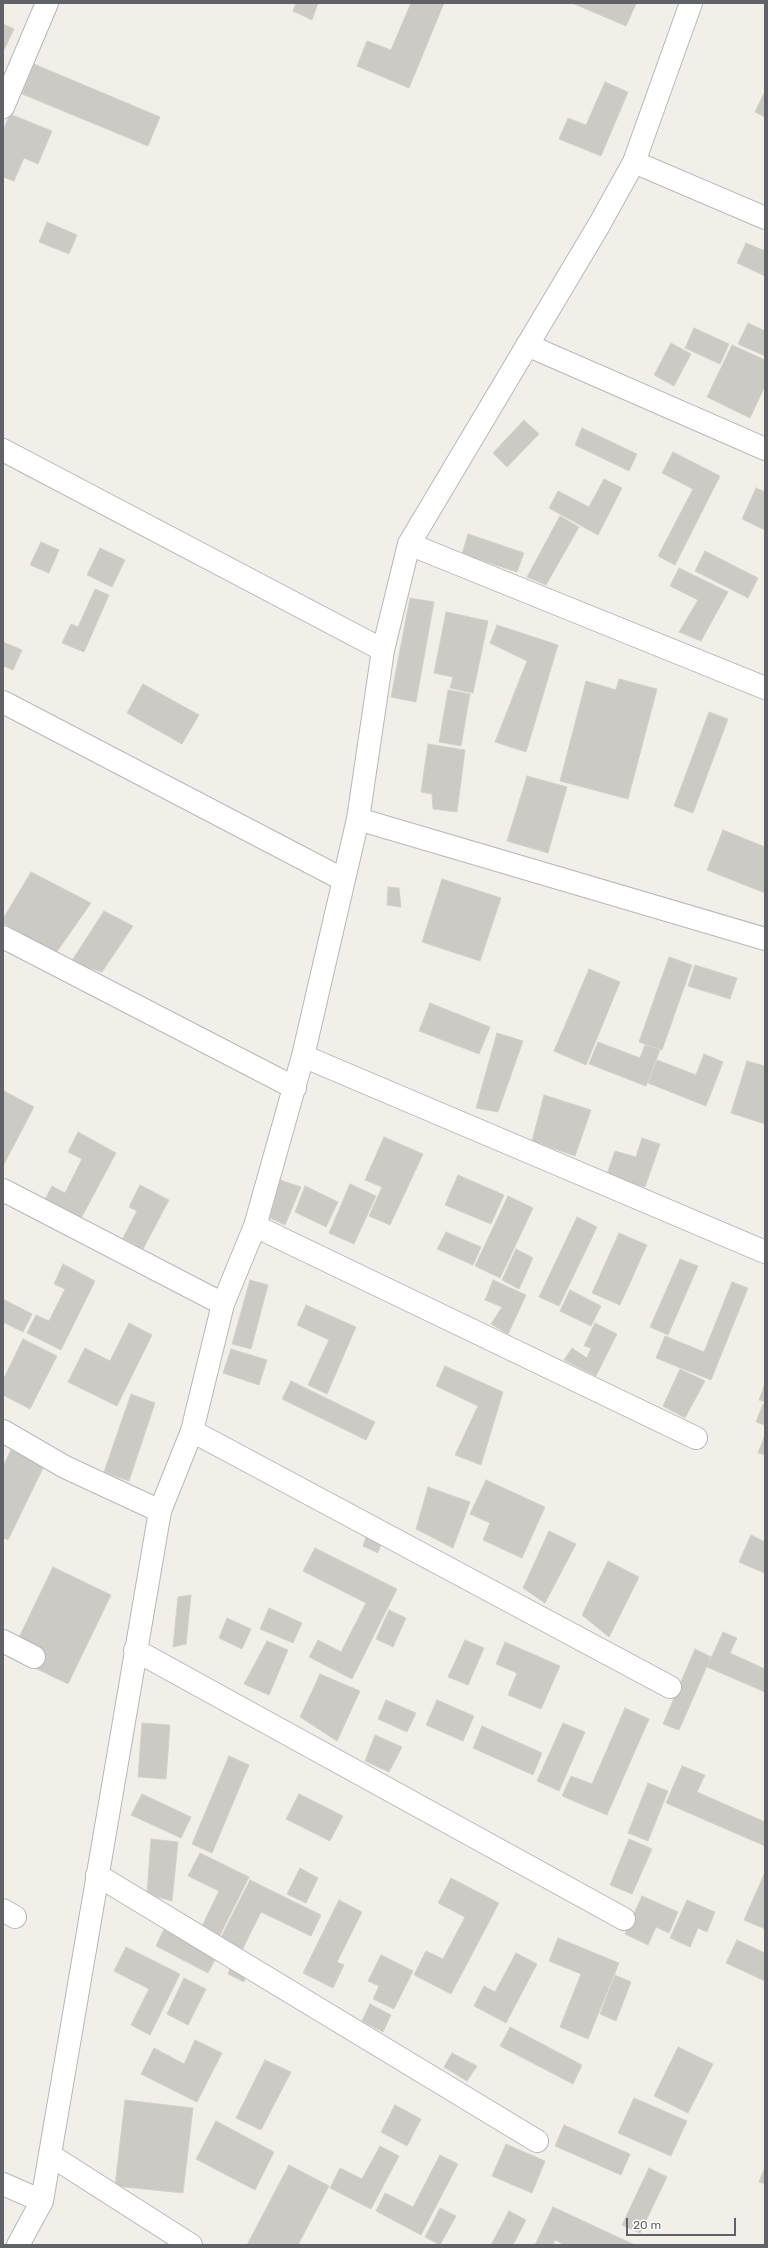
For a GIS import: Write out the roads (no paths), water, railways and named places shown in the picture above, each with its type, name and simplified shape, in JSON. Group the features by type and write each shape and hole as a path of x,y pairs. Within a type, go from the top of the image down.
{"street":[{"path":"3,108 46,3"},
{"path":"18,2245 42,2201 135,1650 160,1511 192,1431 223,1304 256,1226 295,1088 358,819 383,650 409,544 599,225 634,162 692,3"},
{"path":"634,162 765,218"},
{"path":"527,345 765,449"},
{"path":"3,450 383,650"},
{"path":"409,544 765,688"},
{"path":"3,702 344,880"},
{"path":"358,819 765,939"},
{"path":"3,937 295,1088"},
{"path":"303,1056 765,1252"},
{"path":"3,1190 223,1304"},
{"path":"256,1226 696,1438"},
{"path":"192,1431 670,1687"},
{"path":"3,1432 66,1467 160,1511"},
{"path":"3,1641 34,1657"},
{"path":"135,1650 624,1919"},
{"path":"97,1875 537,2141"},
{"path":"50,2155 191,2245"},
{"path":"3,2184 42,2201"}]}
